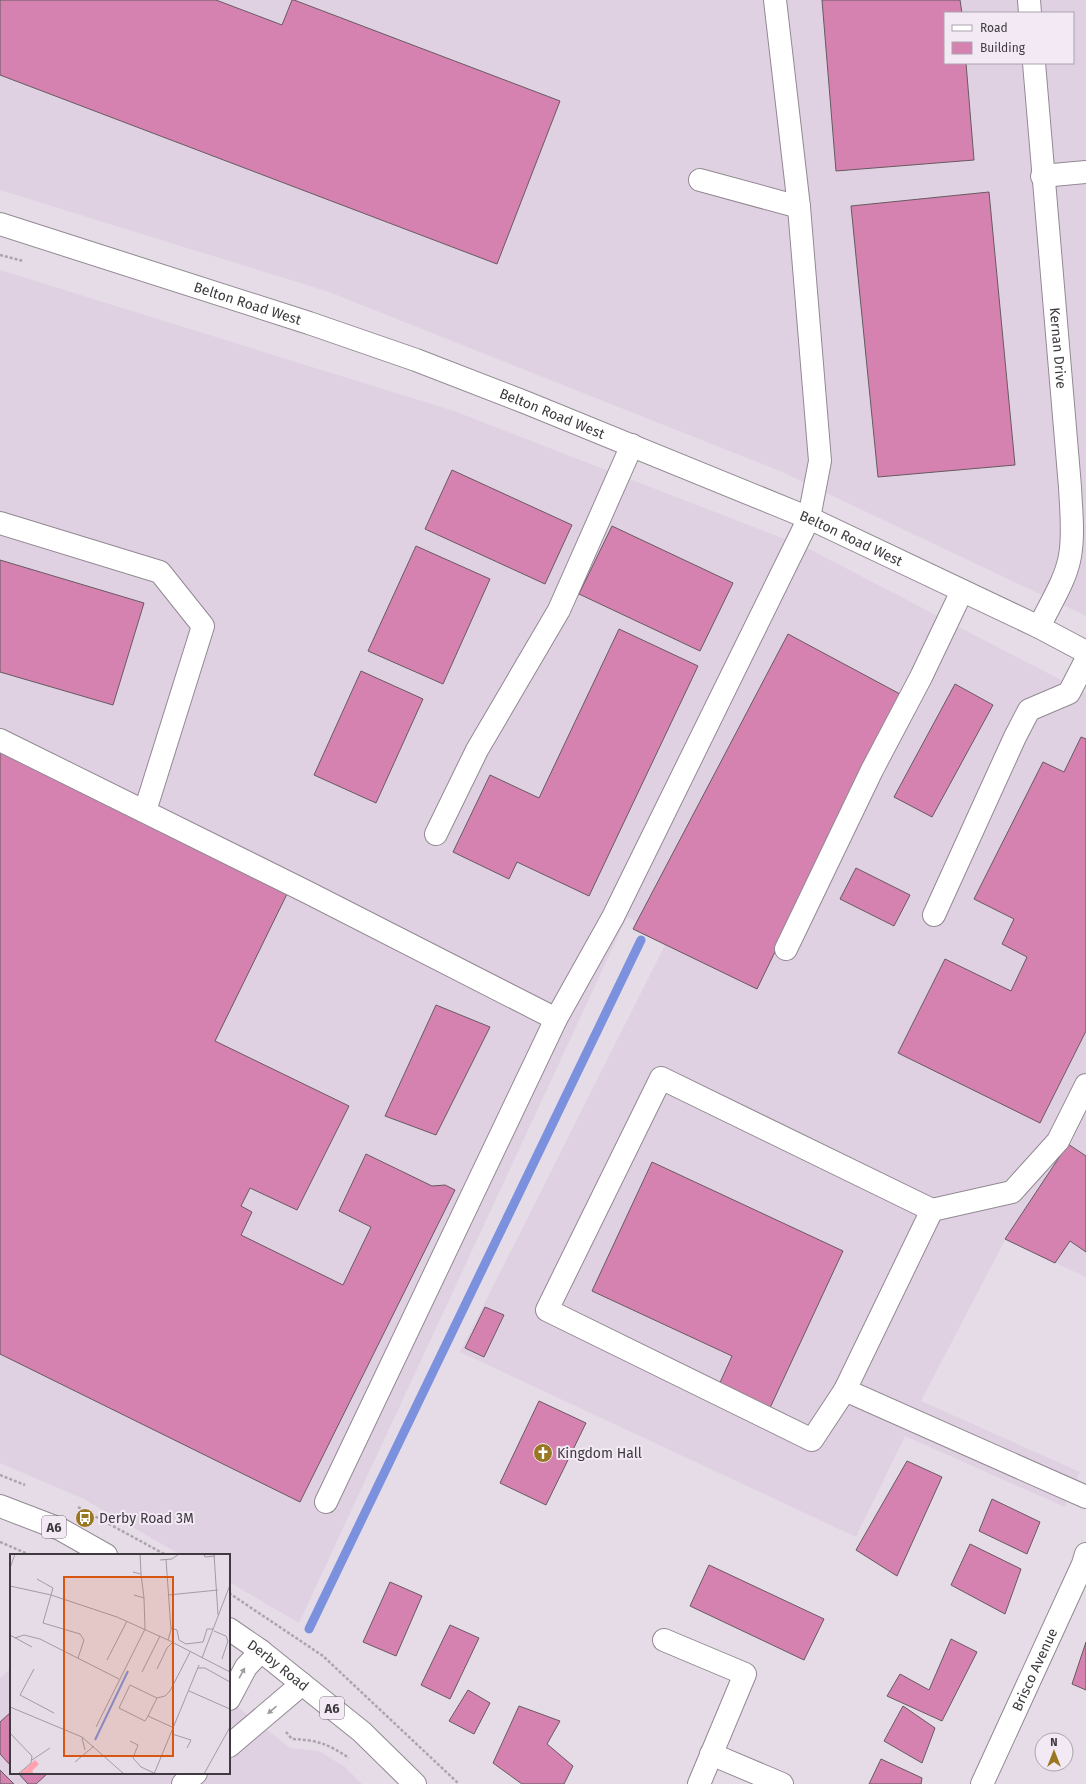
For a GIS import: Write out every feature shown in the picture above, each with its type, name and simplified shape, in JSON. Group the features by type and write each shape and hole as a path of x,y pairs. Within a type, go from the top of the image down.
{"main road":[{"path":"326,1502 556,1019 613,917 808,518 820,461 799,208 776,0"},
{"path":"1029,0 1030,12"},
{"name":"Kernan Drive","path":"1034,64 1042,176 1079,512 1072,534 1070,556 1063,577 1039,627"},
{"path":"1042,176 1086,172"},
{"path":"700,180 799,208"},
{"name":"Belton Road West","path":"0,224 186,283 416,360 632,445 808,518 1039,627 1086,652"},
{"path":"436,834 477,750 559,610 632,445"},
{"path":"0,523 160,572 203,626 145,811"},
{"path":"786,949 872,770 921,677 962,591"},
{"path":"934,915 1015,737 1029,710 1069,693 1086,660"},
{"path":"0,740 307,892 556,1019"},
{"path":"932,1210 845,1390 812,1440 547,1310 661,1078 932,1210 1012,1192 1058,1141 1086,1085"},
{"path":"845,1390 1086,1497"},
{"name":"A6","path":"0,1506 60,1529 104,1554"},
{"name":"Brisco Avenue","path":"982,1784 1085,1561"},
{"name":"Derby Road","path":"230,1630 261,1651 362,1732 415,1784"},
{"path":"664,1640 745,1674 698,1784"},
{"path":"230,1697 246,1667 261,1651"},
{"path":"230,1745 302,1684"},
{"path":"711,1754 782,1784"},
{"path":"179,1784 186,1774"},
{"path":"183,1784 195,1774"}],"path":[{"path":"0,255 30,263"},
{"path":"0,1542 28,1554"},
{"path":"292,1739 312,1740 331,1747 350,1759"}],"shaded area":[{"path":"0,0 1086,0 1086,616 782,472 329,292 0,190"},
{"path":"0,270 454,411 777,536 811,550 1086,693 1086,1277 1005,1240 921,1401 1080,1472 1065,1507 905,1436 856,1537 460,1352 669,937 627,917 299,1623 230,1583 230,1554 179,1554 84,1499 0,1463"},
{"path":"10,1669 10,1774 230,1774 230,1701 290,1748 319,1751 345,1767 362,1784 0,1784 0,1678"}],"building":[{"path":"0,0 216,0 282,25 292,0 294,0 560,101 497,264 0,75"},
{"path":"822,0 960,0 962,12 944,12 944,64 966,64 974,160 836,171"},
{"path":"989,192 1015,465 878,477 851,206"},
{"path":"452,470 572,525 545,584 425,529"},
{"path":"612,526 733,583 700,651 579,594"},
{"path":"416,546 490,579 443,684 368,651"},
{"path":"0,560 144,603 113,705 0,672"},
{"path":"619,629 698,666 589,896 517,862 509,879 453,852 490,775 539,798"},
{"path":"788,634 900,694 757,989 633,929"},
{"path":"361,671 423,699 376,803 314,775"},
{"path":"955,684 993,705 932,817 894,797"},
{"path":"1081,737 1086,739 1086,1031 1040,1123 898,1053 945,959 1011,991 1027,957 1002,944 1014,919 974,899 1043,762 1064,772"},
{"path":"0,752 288,892 215,1041 349,1106 297,1210 250,1188 241,1206 252,1212 241,1235 343,1285 371,1227 339,1211 366,1154 432,1186 445,1185 455,1190 300,1502 0,1354"},
{"path":"856,868 910,895 894,926 840,899"},
{"path":"436,1005 490,1027 436,1135 385,1116"},
{"path":"1068,1144 1086,1156 1086,1252 1070,1241 1055,1263 1005,1239"},
{"path":"652,1162 843,1251 769,1410 718,1387 732,1356 592,1291"},
{"path":"485,1307 504,1315 484,1357 465,1348"},
{"name":"Kingdom Hall","path":"539,1401 586,1423 546,1505 500,1483"},
{"path":"907,1461 942,1477 897,1576 856,1550"},
{"path":"992,1499 1040,1522 1027,1554 979,1531"},
{"path":"970,1544 1021,1569 1005,1614 951,1585"},
{"path":"709,1565 824,1619 804,1660 690,1606"},
{"path":"390,1582 422,1596 396,1656 363,1642"},
{"path":"450,1625 479,1638 450,1699 421,1685"},
{"path":"951,1639 977,1652 942,1721 887,1696 900,1674 929,1690"},
{"path":"1086,1642 1086,1690 1072,1684"},
{"path":"468,1690 490,1703 474,1734 449,1721"},
{"path":"519,1706 560,1721 547,1744 573,1766 564,1784 522,1784 493,1763"},
{"path":"903,1706 935,1728 922,1763 884,1741"},
{"path":"10,1713 10,1765 0,1754 0,1722"},
{"path":"881,1759 922,1778 921,1784 869,1784"},
{"path":"0,1770 14,1784 0,1784"},
{"path":"19,1774 47,1774 36,1784 28,1784"}],"waterway":[{"path":"309,1629 641,940"}],"place":[{"name":"Kingdom Hall","path":"543,1453"},
{"name":"Derby Road 3M","path":"85,1518"}]}
